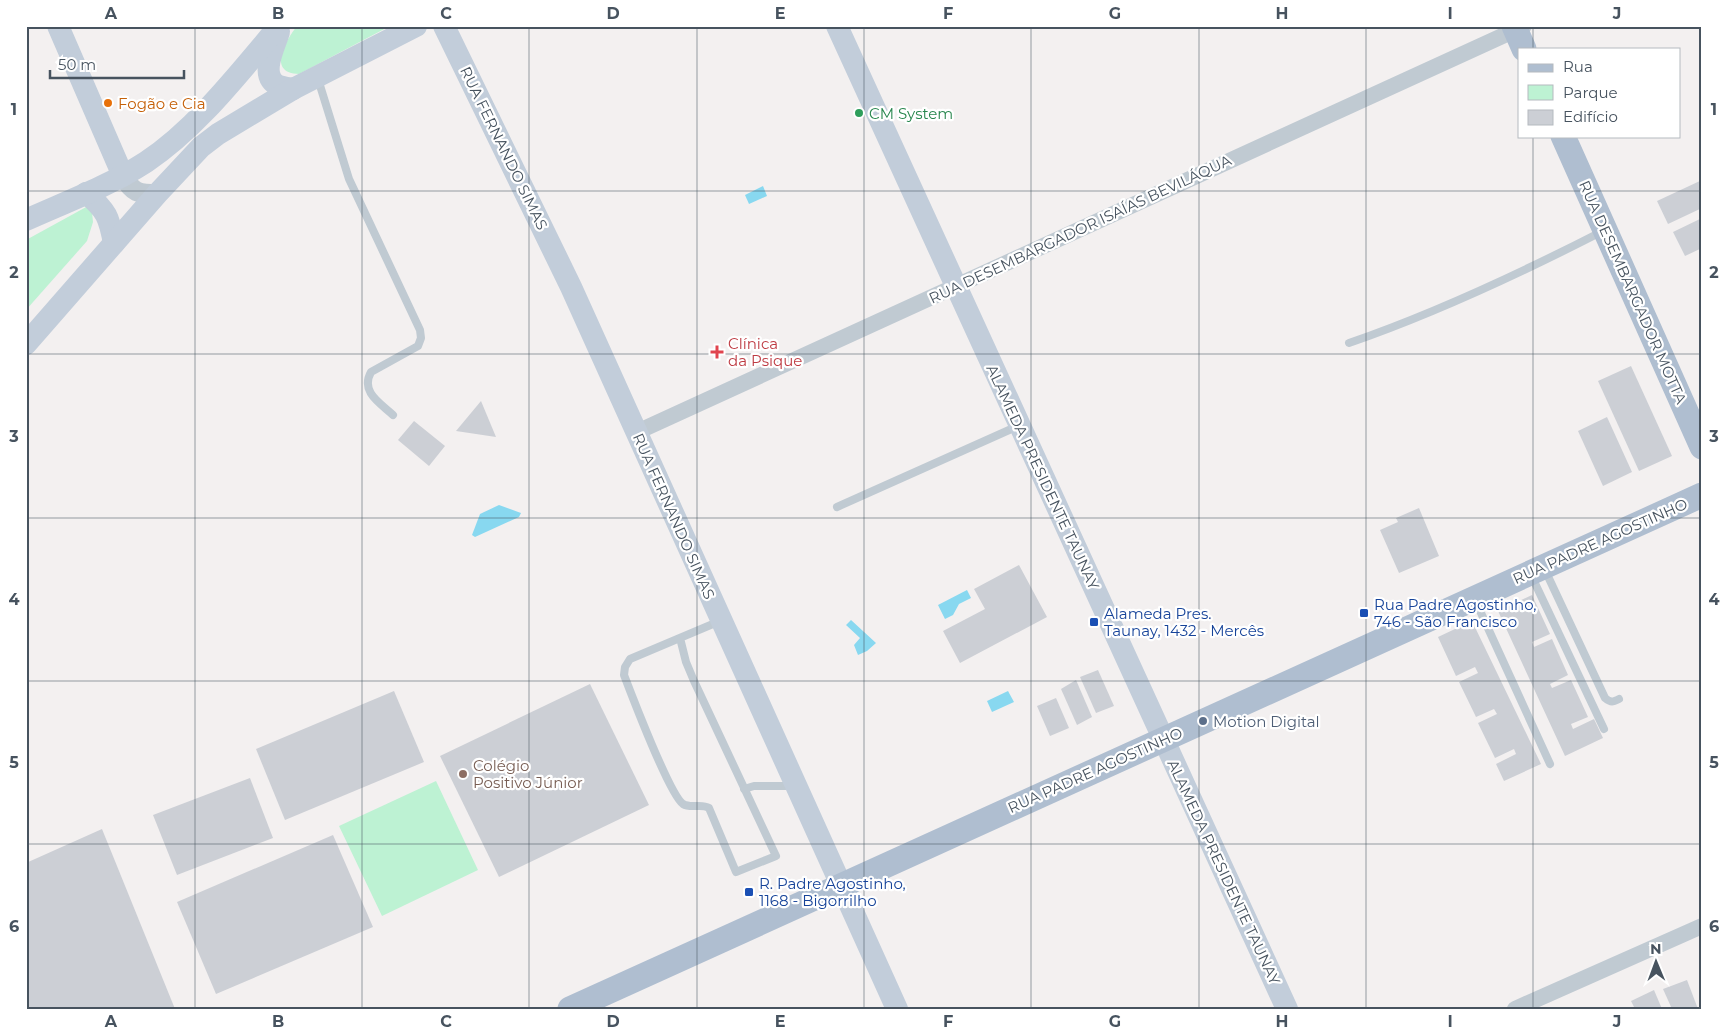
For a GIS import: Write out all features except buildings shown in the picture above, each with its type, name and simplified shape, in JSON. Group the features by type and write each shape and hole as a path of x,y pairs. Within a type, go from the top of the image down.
{"main road":[{"path":"58,26 123,176"},
{"path":"26,220 123,176 147,161 175,139 229,84 280,26"},
{"path":"280,26 268,71 270,79 277,85 293,89"},
{"path":"26,344 158,194 201,148 218,134 293,89 416,26"},
{"name":"RUA FERNANDO SIMAS","path":"444,26 571,287 897,1009"},
{"name":"ALAMEDA PRESIDENTE TAUNAY","path":"837,26 1287,1009"},
{"name":"RUA DESEMBARGADOR MOTTA","path":"1564,138 1702,447"},
{"path":"86,193 106,213 114,243"},
{"name":"RUA PADRE AGOSTINHO","path":"570,1009 1163,738 1702,495"}],"street":[{"name":"RUA DESEMBARGADOR ISAÍAS BEVILÁQUA","path":"637,432 956,286 1520,33"},
{"path":"123,176 130,188 142,194 158,194"},
{"path":"1515,1009 1702,926"}],"lane":[{"path":"318,77 349,178 420,330 421,338 418,346 371,372 367,379 368,388 372,396 393,415"},
{"path":"1349,343 1402,325 1432,312 1605,230"},
{"path":"837,507 1019,426"},
{"path":"1536,569 1605,698 1609,702 1620,699"},
{"path":"1536,569 1537,589 1604,730"},
{"path":"1474,598 1550,764"},
{"path":"680,638 691,675 776,856 736,872 709,808 705,805 685,805 678,798 624,675 625,667 630,658 722,620"},
{"path":"744,789 754,786 797,786"}],"green space":[{"path":"297,26 390,26 299,74 289,72 283,68 281,62 284,47"},
{"path":"88,206 92,212 93,222 87,241 26,310 26,240"},
{"path":"436,781 478,870 382,916 339,826"}],"water":[{"path":"763,186 767,196 749,204 745,195"},
{"path":"499,505 521,513 519,517 475,537 472,535 480,514"},
{"path":"967,590 971,598 959,604 953,615 945,619 938,605"},
{"path":"851,620 876,643 867,651 858,655 854,645 860,638 846,625"},
{"path":"1008,691 1014,702 992,712 987,701"}],"place":[{"name":"Fogão e Cia","path":"108,103"},
{"name":"CM System","path":"859,113"},
{"name":"Clínica da Psique","path":"717,352"},
{"name":"Rua Padre Agostinho, 746 - São Francisco","path":"1364,613"},
{"name":"Alameda Pres. Taunay, 1432 - Mercês","path":"1094,622"},
{"name":"Motion Digital","path":"1203,721"},
{"name":"Colégio Positivo Júnior","path":"463,774"},
{"name":"R. Padre Agostinho, 1168 - Bigorrilho","path":"749,892"}]}
